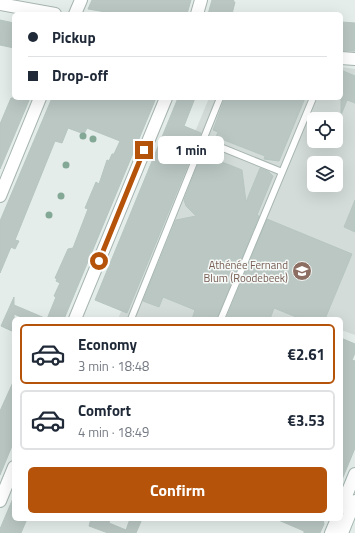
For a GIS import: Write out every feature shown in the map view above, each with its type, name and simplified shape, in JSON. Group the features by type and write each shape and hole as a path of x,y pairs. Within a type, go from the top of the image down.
{"street":[{"path":"76,12 81,0"},
{"path":"198,12 201,0"},
{"path":"0,4 44,12"},
{"path":"343,58 355,59"},
{"path":"0,196 39,100"},
{"path":"76,317 165,100"},
{"path":"0,501 12,472"},
{"path":"343,503 355,474"},
{"path":"341,533 355,500"},
{"path":"331,533 337,521"},
{"path":"338,521 341,533"}],"lane":[{"path":"132,317 219,100"},
{"path":"222,317 312,100"},
{"path":"203,140 282,172"}],"shaded area":[{"path":"343,67 355,69 355,200 344,227 355,232 355,335 343,331 343,317 119,317 208,100 343,100"}],"building":[{"path":"92,0 191,0 188,12 105,12 88,9"},
{"path":"212,0 234,0 233,2 235,2 232,12 209,12"},
{"path":"0,20 12,23 12,48 0,45"},
{"path":"343,22 355,23 355,51 343,51"},
{"path":"343,71 355,76 355,103 347,100 341,112 341,100 343,100"},
{"path":"11,98 12,100 29,100 0,169 0,124"},
{"path":"51,100 155,100 65,317 48,317 56,297 54,296 60,283 56,281 57,279 55,278 68,249 73,248 88,209 85,208 96,182 99,184 107,160 109,161 112,154 114,154 120,141 87,128 84,134 68,128 62,143 55,141 15,240 19,241 15,249 11,247 0,273 0,221"},
{"path":"177,100 194,100 184,126 201,133 127,313 95,300"},
{"path":"224,100 304,100 279,161 264,159 265,156 216,137 218,132 213,130"},
{"path":"207,156 242,170 246,202 260,168 269,172 273,176 257,215 259,216 218,317 193,317 195,310 163,297 159,307 143,301 176,220 196,216 186,206 184,200 200,159"},
{"path":"355,200 355,232 344,227"},
{"name":"Athénée Fernand Blum (Roodebeek)","path":"267,219 352,254 326,317 296,317 274,308 271,317 227,317"},
{"path":"14,297 14,305 42,317 21,317 14,314 14,317 12,317 12,331 1,326"},
{"path":"343,339 355,344 355,353 352,360 355,361 355,448 343,477"},
{"path":"12,384 12,446 0,475 0,411"},
{"path":"12,501 12,521 26,521 21,533 0,533 0,529"},
{"path":"90,521 110,521 109,523 126,530 129,521 141,521 136,533 108,533 89,526"},
{"path":"281,521 323,521 324,524 320,533 304,533 304,531"}],"place":[{"name":"Athénée Fernand Blum (Roodebeek)","path":"302,271"}],"route":[{"path":"99,261 144,150"}]}
